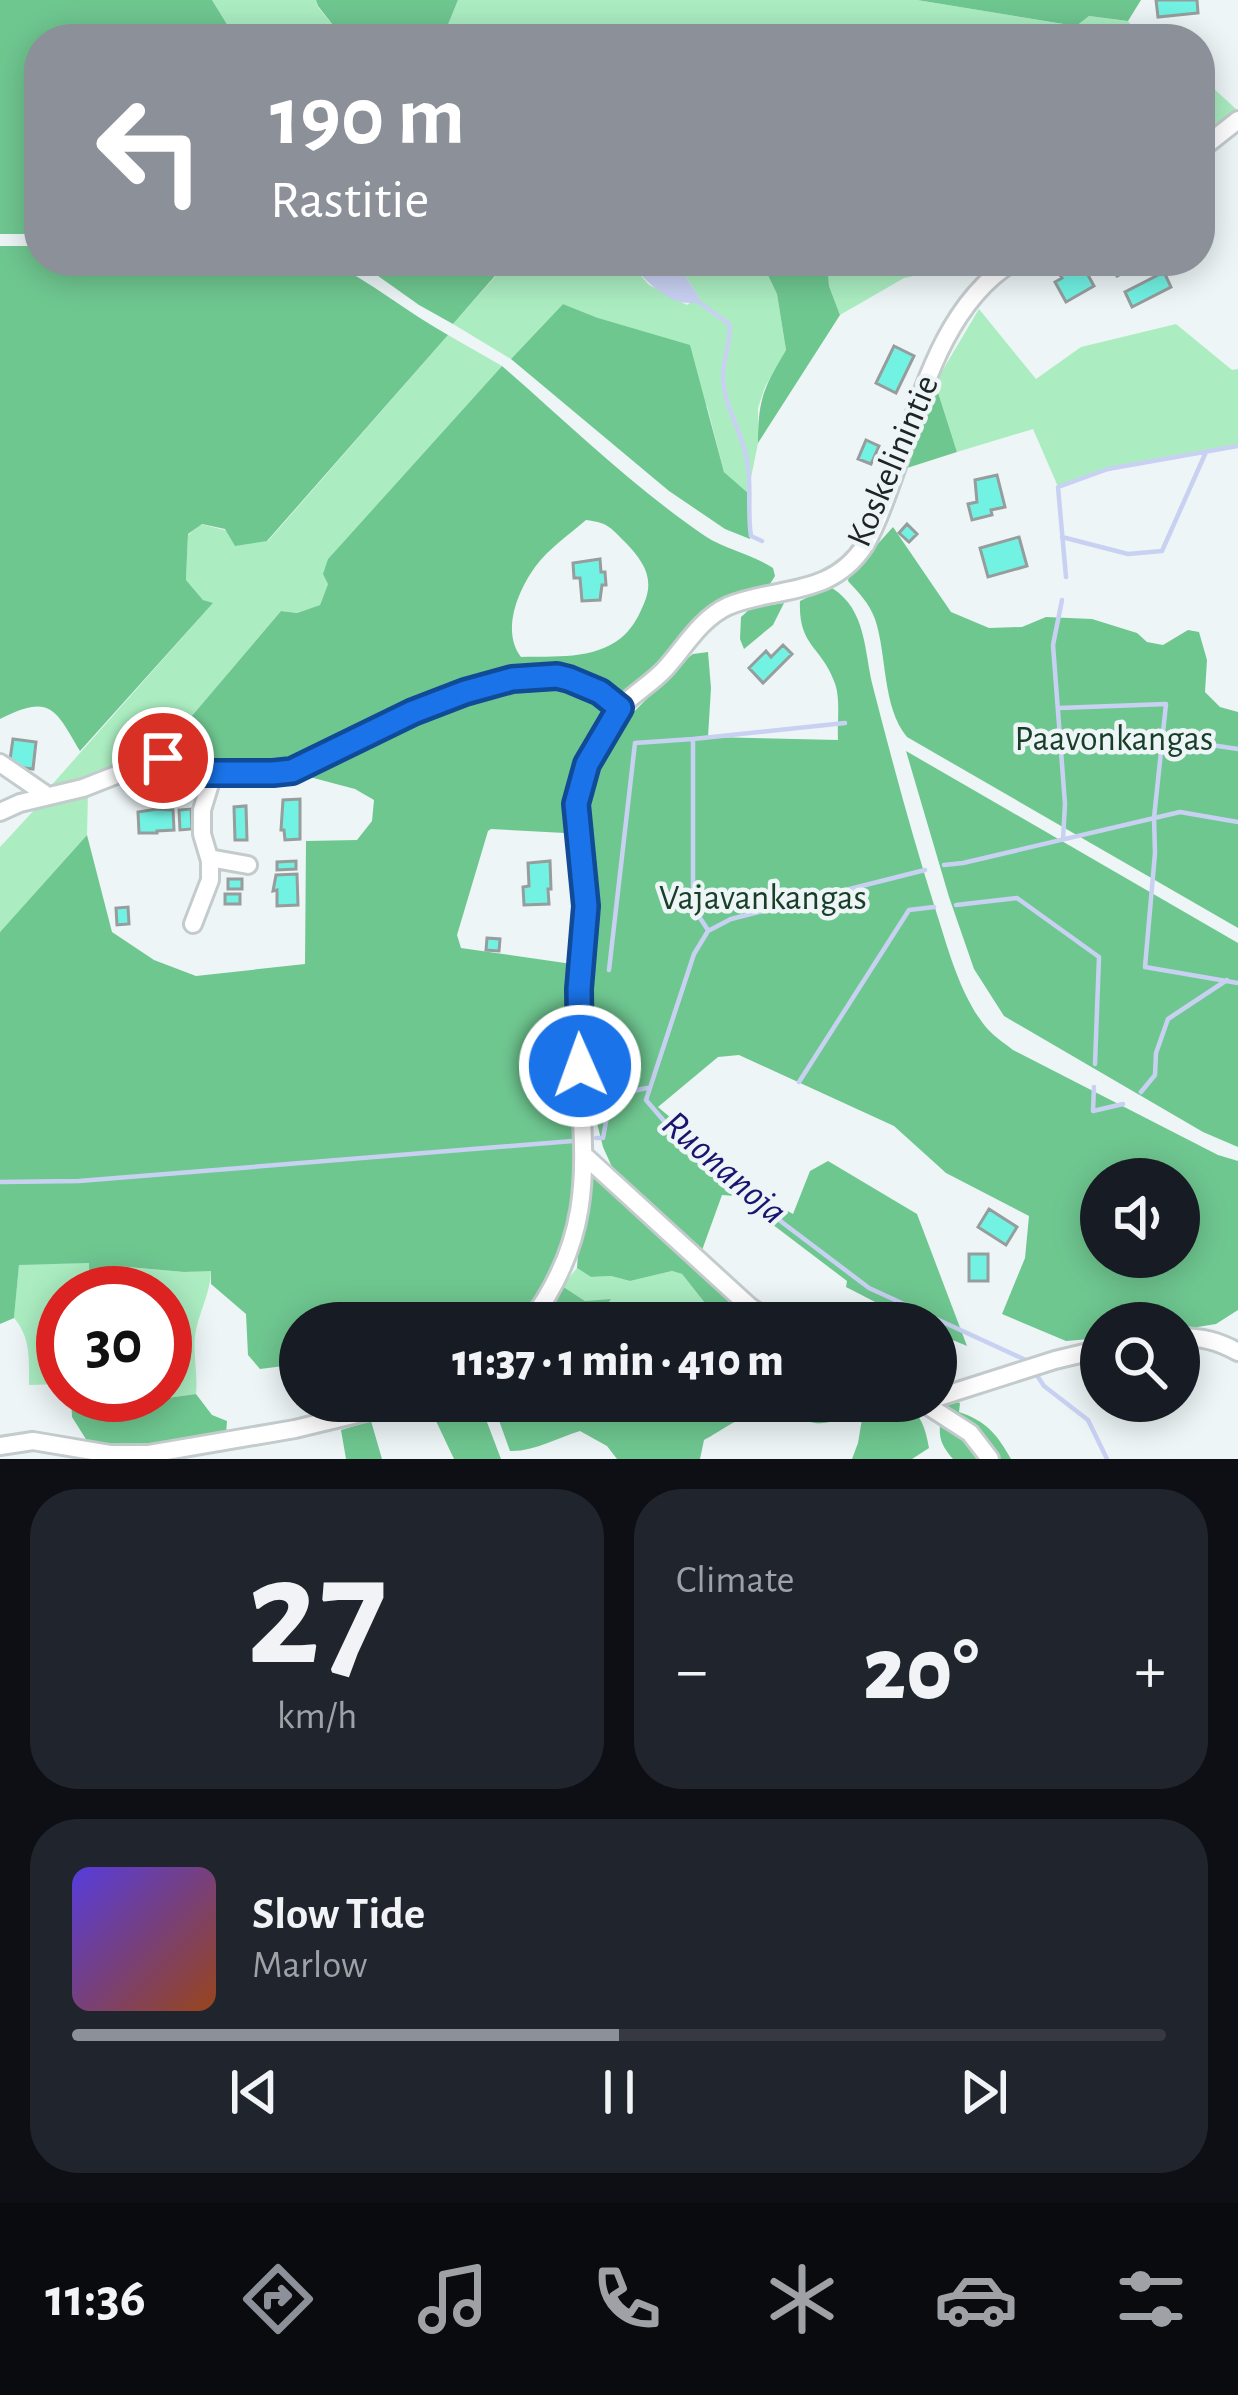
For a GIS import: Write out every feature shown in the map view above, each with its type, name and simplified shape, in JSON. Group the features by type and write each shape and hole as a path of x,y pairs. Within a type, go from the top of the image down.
{"street":[{"name":"Koskelinintie","path":"544,1302 574,1235 585,1156 578,1021 586,906 576,804 587,764 620,708 655,680 712,614 746,600 804,588 833,575 863,548 948,334 982,285 994,276"},
{"path":"0,812 163,758 213,774 292,771 413,712 512,679 569,679 600,692 620,708"},
{"path":"0,763 48,796"},
{"path":"193,924 210,880 202,809 213,774"},
{"path":"209,857 248,865"},
{"path":"585,1156 744,1302"},
{"path":"1200,1337 1238,1352"},
{"path":"957,1391 1080,1354"},
{"path":"0,1446 33,1441 110,1454 149,1454 324,1422"},
{"path":"954,1422 970,1433 990,1459"}],"green space":[{"path":"0,0 212,0 227,24 24,24 24,234 0,234"},
{"path":"212,0 316,0 332,24 227,24"},
{"path":"316,0 458,0 448,24 332,24"},
{"path":"458,0 917,0 1063,24 448,24"},
{"path":"917,0 1141,0 1128,21 1089,16 1079,24"},
{"path":"1089,16 1130,24 1078,24"},
{"path":"1215,90 1236,109 1215,125"},
{"path":"0,246 24,246 24,276 356,276 448,335 267,541 235,546 225,529 202,524 188,534 186,580 203,600 213,603 80,751 50,710 30,707 0,719"},
{"path":"378,276 495,276 453,324"},
{"path":"496,276 641,276 687,305 699,297 685,276 768,276 777,294 786,350 758,408 758,443 748,493 724,472 707,406 598,318 563,304 511,359 453,324"},
{"path":"768,276 828,276 840,315 758,443 764,394 786,350 777,294"},
{"path":"828,276 913,276 840,315"},
{"path":"563,304 690,345 724,472 748,493 750,539 725,529 669,491 511,359"},
{"path":"979,309 1036,379 1081,347 1176,324 1232,370 1238,369 1238,447 1108,469 1059,489 1033,429 957,452 935,383"},
{"path":"448,335 502,366 328,559 328,584 320,605 297,613 281,611 162,751 77,784 49,788 212,604 186,580 188,535 201,524 268,541"},
{"path":"502,366 678,517 713,541 773,568 775,576 760,590 731,595 701,611 644,682 615,699 546,671 297,763 207,768 162,751 281,611 297,613 320,605 328,584 323,574 328,559","holes":["586,520 611,529 643,565 648,589 638,616 621,638 598,650 521,657 512,623 523,588 535,567"]},
{"path":"935,383 957,452 907,468"},
{"name":"Paavonkangas","path":"893,527 951,612 989,628 1022,627 1046,617 1092,619 1163,645 1188,630 1199,632 1207,660 1205,692 1220,707 1238,712 1238,928 907,737 893,711 875,619 848,581"},
{"name":"Vajavankangas","path":"832,588 858,620 935,908 961,985 985,1026 1013,1050 1238,1161 1238,1310 1216,1324 1200,1327 1200,1302 1080,1302 1080,1340 1066,1341 1002,1314 1025,1258 1029,1216 946,1173 894,1126 739,1055 718,1057 658,1107 766,1199 793,1214 810,1171 828,1161 917,1214 950,1302 875,1302 846,1287 847,1281 735,1196 722,1195 701,1253 612,1167 595,1115 589,1037 596,886 588,825 596,771 619,727 685,660 708,652 708,737 838,740 836,687 806,637 800,601"},
{"path":"784,603 773,625 744,649 741,617 751,608"},
{"path":"563,682 611,707 565,833 488,831 457,935 461,948 572,964 567,1010 576,1185 566,1243 534,1302 279,1302 279,1367 260,1369 248,1355 246,1314 211,1284 211,1271 192,1272 192,1266 19,1265 14,1318 0,1324 0,932 87,835 112,932 154,960 196,976 305,964 306,841 357,840 372,821 374,800 355,789 302,775 428,713 527,685"},
{"name":"Paavonkangas","path":"906,751 1238,943 1238,1147 1203,1132 1004,1016 974,969"},
{"path":"88,793 87,835 0,932 0,847 37,807"},
{"path":"598,1174 738,1302 704,1302 682,1274 672,1271 630,1281 591,1277 577,1268 591,1177"},
{"path":"90,1263 36,1266 36,1385 29,1385 26,1341 14,1318 19,1264"},
{"path":"577,1268 591,1277 630,1281 672,1271 682,1274 704,1302 585,1301 562,1286"},
{"path":"211,1270 195,1336 196,1394 192,1395 192,1271"},
{"path":"562,1286 585,1301 611,1299 609,1302 551,1302"},
{"name":"Vajavankangas","path":"957,1320 967,1346 957,1342"},
{"path":"192,1395 212,1415 227,1421 226,1434 158,1445 89,1444 75,1422 192,1422"},
{"path":"960,1403 959,1412 990,1430 1011,1459 953,1459 940,1433 941,1422 957,1422"},
{"path":"371,1422 382,1459 346,1459 341,1430"},
{"path":"437,1422 487,1422 501,1459 454,1459"},
{"path":"500,1422 734,1422 704,1440 700,1459 617,1459 607,1446 580,1431 510,1451"},
{"path":"862,1422 922,1422 929,1448 912,1459 852,1459"}],"water":[{"path":"643,276 685,276 699,302 678,301"}],"building":[{"path":"1156,0 1197,0 1198,13 1158,17"},
{"path":"1088,276 1094,286 1066,302 1055,282"},
{"path":"1156,276 1166,276 1171,287 1132,307 1125,292"},
{"path":"894,346 914,356 896,393 876,383"},
{"path":"866,440 879,446 871,464 858,459"},
{"path":"997,475 1005,507 972,520 968,504 977,502 975,480"},
{"path":"907,524 917,534 909,542 899,533"},
{"path":"1019,537 1027,566 988,577 980,548"},
{"path":"600,559 606,585 602,585 600,600 582,601 573,563"},
{"path":"783,645 792,654 763,683 749,668 766,651 771,657"},
{"path":"13,739 36,742 33,769 9,766"},
{"path":"300,799 300,839 285,840 283,800"},
{"path":"246,806 247,840 235,840 234,807"},
{"path":"191,809 192,829 180,830 179,810"},
{"path":"173,810 174,830 139,833 138,812"},
{"path":"296,861 296,869 277,870 277,862"},
{"path":"550,861 549,904 524,905 528,863"},
{"path":"297,874 298,905 277,906 276,875"},
{"path":"228,879 242,879 242,889 228,889"},
{"path":"225,894 240,894 240,904 225,904"},
{"path":"128,907 129,924 117,925 116,908"},
{"path":"487,938 500,939 499,951 486,950"},
{"path":"989,1209 1017,1227 1006,1245 978,1227"},
{"path":"969,1254 988,1254 988,1281 969,1281"}],"waterway":[{"path":"699,302 729,324 724,390 747,460 751,536 762,541"},
{"path":"1066,577 1058,487 1108,469 1238,446"},
{"path":"1062,537 1128,554 1162,551 1206,452"},
{"path":"1062,600 1053,645 1065,804 1063,839"},
{"path":"1059,708 1166,704 1145,967 1238,983"},
{"path":"708,930 693,895 693,739 845,723"},
{"path":"1164,738 1238,749"},
{"path":"609,970 635,743 693,739"},
{"name":"Ruonanoja","path":"944,865 1180,812 1238,822"},
{"name":"Ruonanoja","path":"925,870 731,919 708,931 694,954 646,1100 691,1146 869,1288 1028,1361"},
{"path":"956,905 1017,898 1099,957 1095,1064"},
{"path":"799,1082 909,910 934,907"},
{"path":"1141,1092 1155,1075 1156,1053 1168,1019 1227,980"},
{"path":"1094,1087 1093,1111 1123,1104"},
{"path":"596,1138 603,1138 607,1116 618,1097 647,1088"},
{"path":"0,1182 79,1181 573,1141"},
{"name":"Ruonanoja","path":"1036,1374 1044,1386 1088,1420 1107,1459"}],"route":[{"path":"163,758 201,773 292,771 413,712 512,679 557,676 600,692 620,708 587,764 576,804 586,906 579,989 580,1066"}]}
